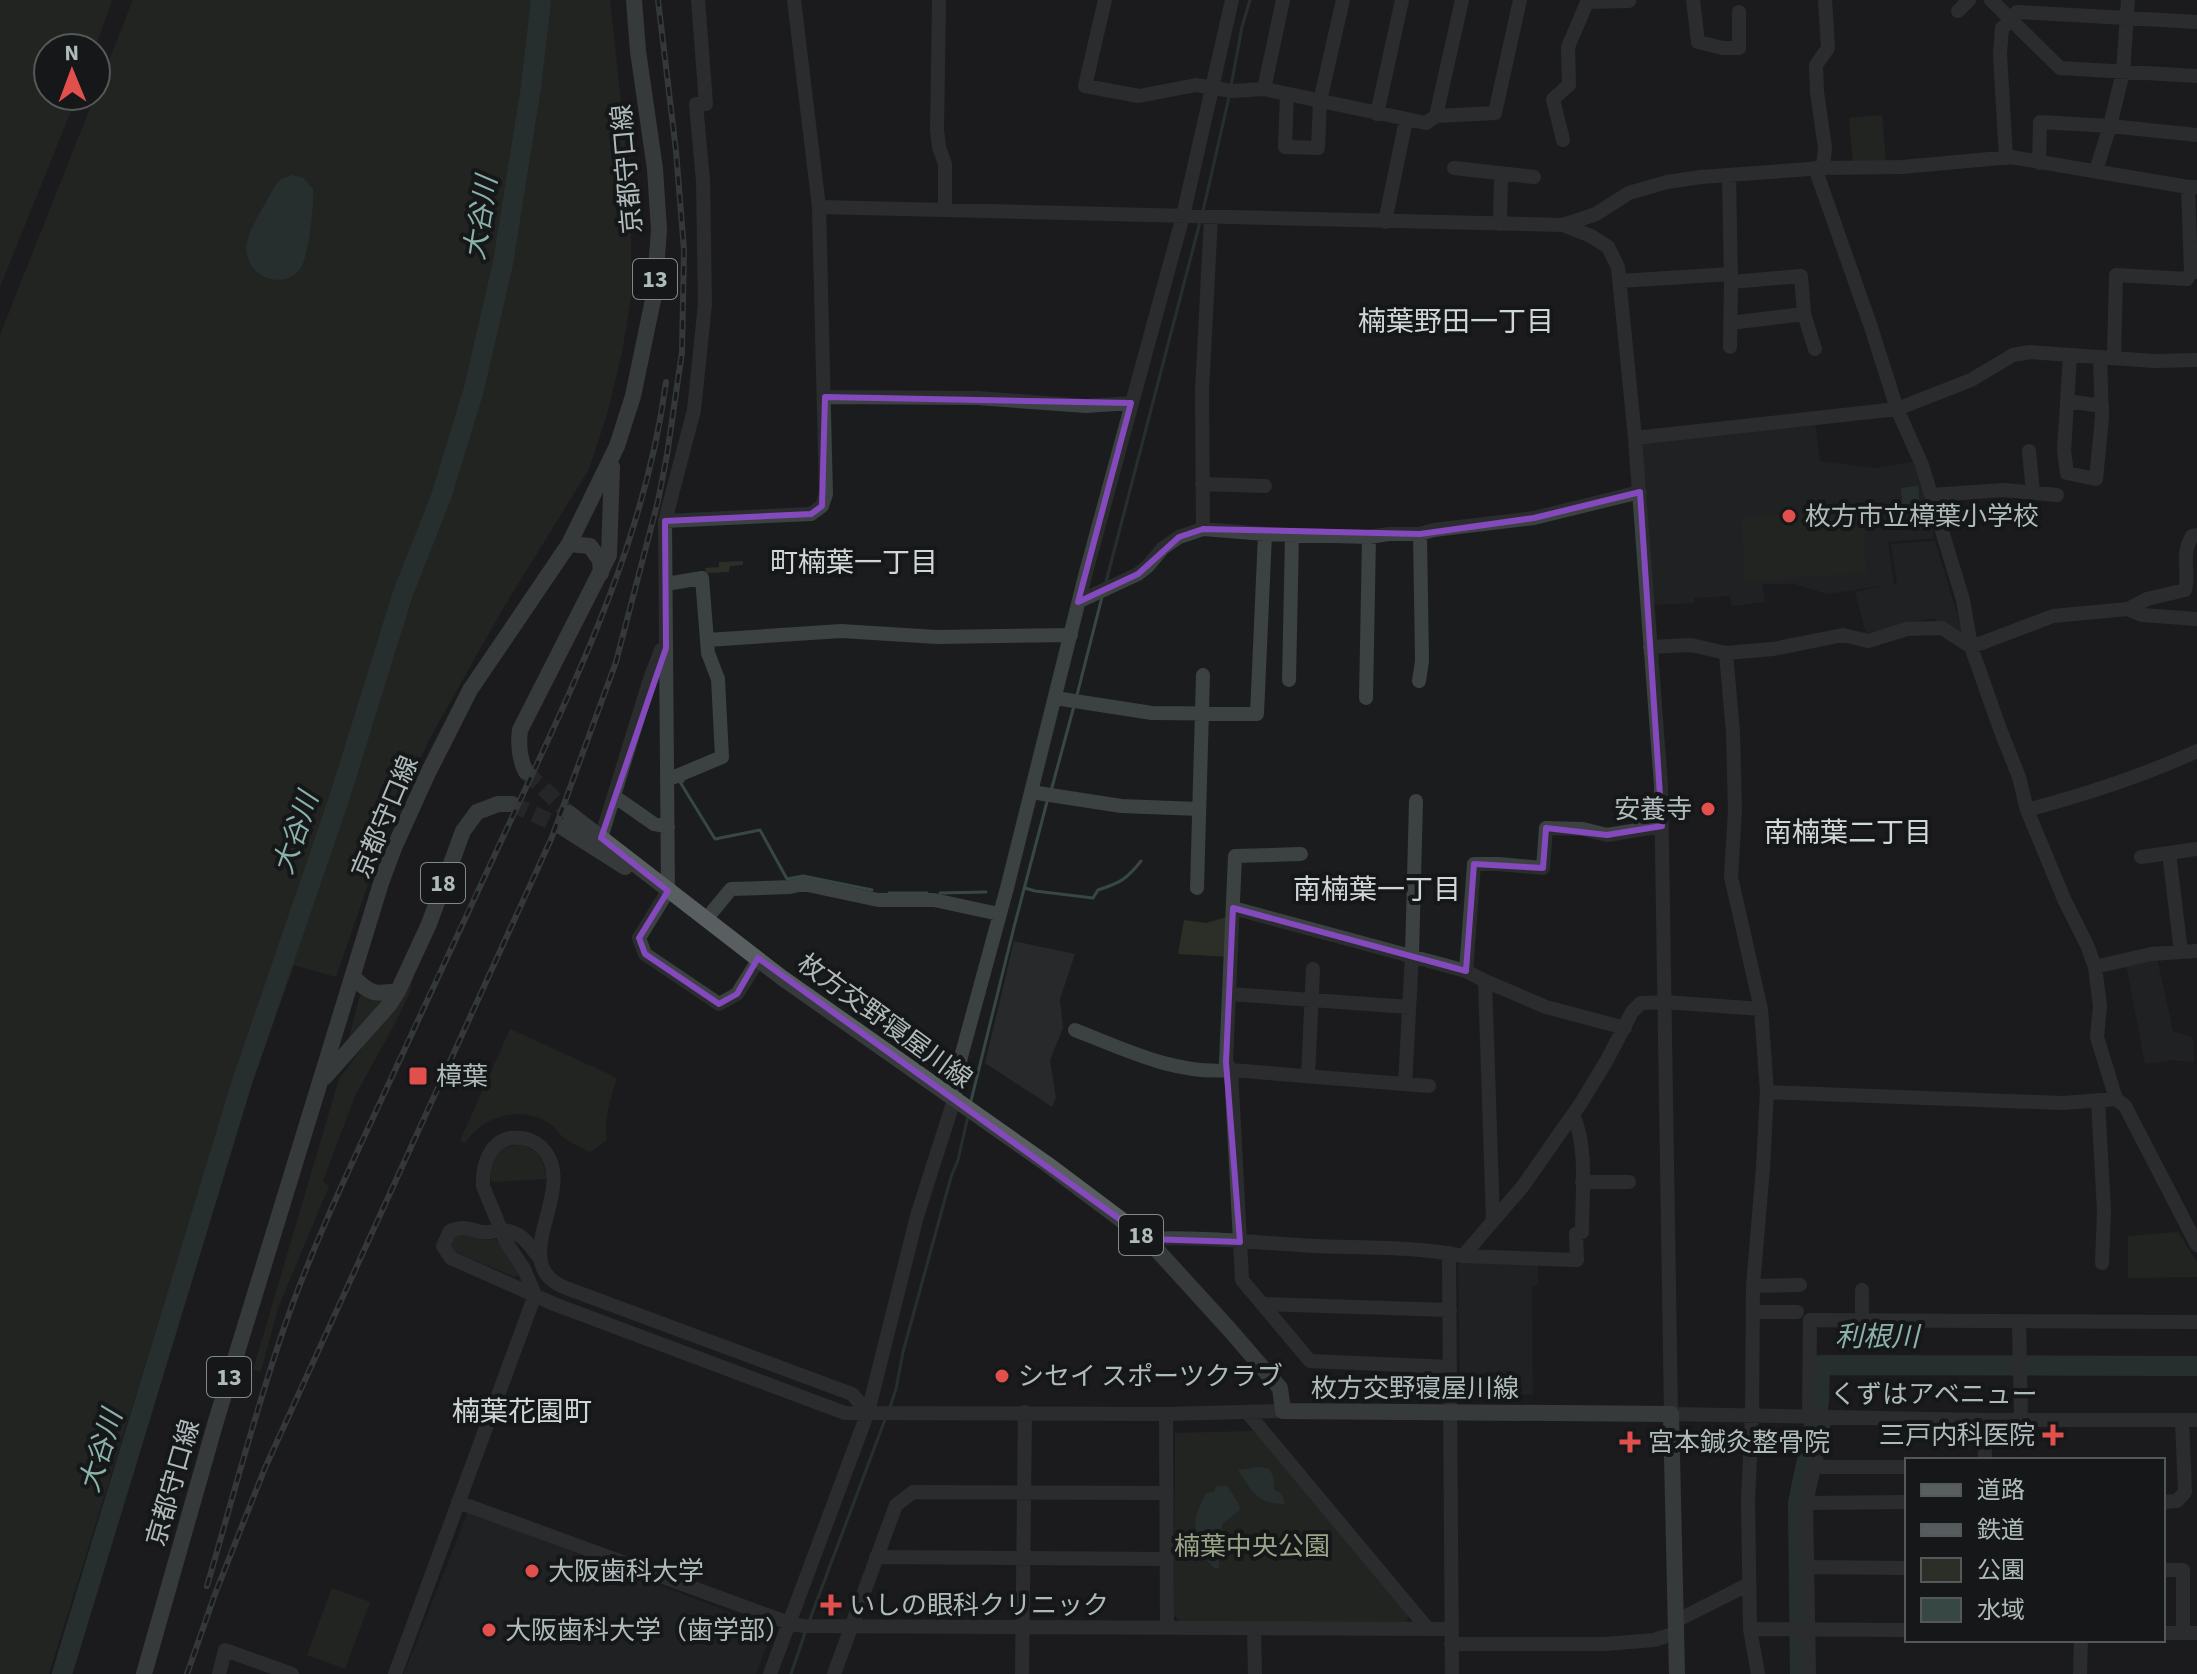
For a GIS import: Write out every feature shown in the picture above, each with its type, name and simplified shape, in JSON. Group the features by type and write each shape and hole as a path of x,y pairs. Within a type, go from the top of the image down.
{"main road":[{"name":"京都守口線","path":"144,1674 216,1421 394,848 470,690 569,544 617,446 633,396 654,295 659,230 655,169 634,0"},
{"path":"526,772 518,744 520,730 609,555 611,474 617,446"},
{"path":"569,544 590,546 600,560 601,573"},
{"name":"18","path":"321,1082 398,991 429,924 463,831 477,812 498,804 512,804"},
{"name":"枚方交野寝屋川線","path":"668,891 600,853 565,820 601,838 781,977 1047,1164 1147,1239 1280,1388 1283,1411 1671,1414"},
{"path":"353,977 365,989 378,995 398,991"},
{"path":"1671,1414 1677,1674"}],"street":[{"path":"698,0 706,104 696,104 703,181 705,304 694,410 665,521 668,891 639,938 645,954 719,1004 737,994 759,959"},
{"path":"665,521 811,514 822,506 826,494 819,207 794,0"},
{"path":"939,0 937,130 945,164 945,209"},
{"path":"1105,0 1085,86 1139,96 1196,85 1232,91 1264,89 1426,123 1436,116 1495,113 1515,1"},
{"path":"770,1674 868,1412 917,1216 954,1100 961,1057 1086,572 1183,216 1232,0"},
{"path":"1264,89 1283,0"},
{"path":"1287,94 1285,147 1318,148 1320,101 1343,0"},
{"path":"1377,114 1402,0"},
{"path":"1436,116 1462,0"},
{"path":"1693,0 1698,42 1739,48 1739,12"},
{"path":"1825,0 1828,48 1816,65 1825,148 1819,168 1897,409 1922,465 1963,600 1971,647 2019,777 2027,810 2095,967 2100,1006 2097,1037 2116,1099 2125,1106 2197,1245"},
{"path":"1991,0 2060,68 2197,76"},
{"path":"2096,170 2123,72 2128,0"},
{"path":"1563,140 1553,99 1569,85 1568,47 1588,1 1629,1"},
{"path":"2006,158 2000,54 2002,28 2017,12 2197,22"},
{"path":"1385,222 1406,120"},
{"path":"2039,163 2040,122 2197,135"},
{"path":"819,207 1563,225 1596,214 1629,193 1667,182 1819,168 1902,167 2006,158 2193,187 2194,272 2187,279 2116,275 2096,479 2067,473 2064,451 2070,355"},
{"path":"1454,168 1534,177"},
{"path":"1500,224 1501,173"},
{"path":"1729,175 1730,347"},
{"path":"1203,529 1202,391 1211,217"},
{"path":"1563,225 1591,236 1608,247 1618,267 1640,492 1658,728 1662,826 1671,1414"},
{"path":"1620,281 1801,276 1804,314 1815,349"},
{"path":"1730,323 1804,314"},
{"path":"1635,438 1897,409 1971,380 2013,355 2030,352 2154,361 2197,360"},
{"path":"825,397 977,398 1086,406 1131,403"},
{"path":"2067,401 2102,406"},
{"path":"2029,451 2033,493"},
{"path":"1202,484 1265,486"},
{"path":"1931,495 2004,490 2057,495"},
{"path":"1080,601 1138,574 1163,548 1179,537 1203,529 1369,537 1420,534 1534,518 1640,492"},
{"path":"1055,698 1152,713 1257,714 1265,534"},
{"path":"1419,681 1422,661 1420,534"},
{"path":"1289,680 1292,535"},
{"path":"1971,647 2053,616 2128,609 2147,599 2185,590 2184,566 2188,543 2192,536 2197,535"},
{"path":"1366,698 1369,537"},
{"path":"666,584 702,578 708,653 718,679 720,737 724,754 667,780"},
{"path":"2128,609 2142,615 2197,619"},
{"path":"1261,619 1290,620"},
{"path":"1650,647 1691,645 1726,653 1773,649 1843,635 1868,641 1907,629 1942,628 1971,647"},
{"path":"707,640 841,631 937,637 1071,635"},
{"path":"601,838 650,679 661,650 666,648"},
{"path":"1726,653 1734,760 1731,877 1761,1009 1767,1092 1753,1286 1748,1500 1750,1629 1758,1674"},
{"path":"1197,888 1203,675"},
{"path":"2027,810 2102,790 2197,751"},
{"path":"1031,792 1121,806 1199,809"},
{"path":"614,796 654,824 668,827"},
{"path":"1405,1084 1416,801"},
{"path":"1466,971 1474,864 1543,868 1546,828 1583,829 1607,835 1662,826"},
{"path":"2141,857 2197,849"},
{"path":"2169,853 2181,952"},
{"path":"1301,854 1235,856 1226,1062 1231,1070 1242,1280 1310,1361 1450,1367"},
{"path":"707,918 731,889 803,884 878,900 934,900 999,914"},
{"path":"1233,908 1466,971 1546,1007 1625,1028"},
{"path":"2095,967 2151,954 2197,951"},
{"path":"1308,1076 1313,969"},
{"path":"1485,981 1493,1220"},
{"path":"1229,994 1409,1007"},
{"path":"1452,1674 1450,1310 1456,1255 1523,1186 1573,1115 1601,1071 1632,1012 1641,1003 1761,1009"},
{"path":"1075,1030 1124,1051 1172,1066 1208,1072 1231,1070 1429,1086"},
{"path":"1767,1092 2059,1103 2116,1099"},
{"path":"2098,1100 2104,1211 2102,1263"},
{"path":"1147,1239 1183,1237 1577,1260 1576,1234 1582,1232 1582,1182 1580,1130 1573,1115"},
{"path":"395,1674 535,1295 524,1269 506,1242 483,1186 486,1159 501,1141 513,1138 533,1140 548,1155 554,1175 540,1244 540,1259 549,1280 852,1394 868,1412"},
{"path":"1582,1182 1629,1182"},
{"path":"540,1259 526,1239 501,1230 488,1232 460,1227 450,1231 444,1240 443,1249 451,1258 558,1306 845,1413 1166,1414 1283,1411"},
{"path":"1753,1286 1800,1285"},
{"path":"1862,1290 1862,1320"},
{"path":"1264,1304 1450,1310"},
{"path":"1753,1312 1797,1312"},
{"path":"1809,1674 1806,1503 1814,1467 1817,1418 1810,1320 2197,1322"},
{"path":"2019,1321 2021,1419"},
{"path":"1022,1674 1025,1412"},
{"path":"1247,1412 1428,1629"},
{"path":"1166,1414 1167,1627"},
{"name":"くずはアベニュー","path":"1671,1414 2190,1420"},
{"path":"1984,1420 1985,1458"},
{"path":"2165,1502 2177,1501 2185,1492 2190,1420"},
{"path":"1814,1467 1905,1467"},
{"path":"834,1674 896,1505 913,1492 1166,1493"},
{"path":"458,1502 803,1626 1428,1629 1451,1637 1605,1644 1654,1640 1749,1584"},
{"path":"1806,1503 1905,1502"},
{"path":"876,1557 1167,1559"},
{"path":"1807,1567 1905,1568"},
{"path":"2165,1570 2183,1570 2190,1633 2165,1633"},
{"path":"1254,1628 1255,1674"},
{"path":"1750,1629 1905,1630"},
{"path":"2080,1674 2081,1642"},
{"path":"219,1674 225,1650 292,1674"}],"highlighted area":[{"path":"825,397 1131,403 1078,602 1138,574 1179,537 1203,529 1420,534 1534,518 1640,492 1662,826 1607,835 1546,828 1543,868 1474,864 1466,971 1233,908 1226,1062 1240,1242 1147,1239 758,958 737,994 719,1004 645,954 639,938 668,891 601,838 666,648 665,521 811,514 822,506"}],"shaded area":[{"name":"枚方市立樟葉小学校","path":"1815,422 1820,461 1874,468 1913,462 1928,494 1934,538 1888,542 1894,585 1897,584 1891,544 1935,541 1963,634 1933,618 1866,633 1855,592 1886,585 1827,594 1795,584 1762,584 1765,602 1732,606 1730,596 1694,598 1694,603 1654,605 1640,442"},
{"path":"1014,941 1075,954 1060,999 1063,1028 1050,1060 1056,1098 1052,1107 985,1063"},
{"path":"2157,959 2173,1031 2193,1038 2194,1062 2170,1060 2145,1064 2126,964"},
{"path":"1538,1260 1538,1285 1532,1286 1533,1395 1460,1396 1458,1262"},
{"name":"大阪歯科大学","path":"468,1512 773,1629 756,1674 404,1674"}],"green space":[{"path":"0,0 112,0 101,32 32,32 32,112 71,112 0,287"},
{"path":"133,0 610,0 629,177 631,297 608,411 589,469 502,610 431,736 391,818 336,977 294,965 248,1095 230,1092 49,1674 0,1674 0,335 89,112 112,112 112,53"},
{"path":"1882,115 1886,162 1853,165 1849,118"},
{"path":"1862,509 1866,573 1745,581 1741,517"},
{"path":"743,561 743,565 730,566 729,572 706,573 705,568 719,567 719,562"},
{"path":"1233,915 1231,957 1178,954 1184,920 1206,923"},
{"path":"415,961 410,992 355,1096 323,1181 329,1186 278,1308 261,1371 253,1370 339,1079 404,991"},
{"path":"360,995 385,1001 347,1046"},
{"path":"510,1029 617,1078 607,1116 607,1140 590,1152 539,1118 513,1114 496,1118 478,1128 466,1143 460,1141"},
{"path":"518,1145 539,1156 546,1179 492,1182 490,1168 495,1157 499,1152"},
{"path":"459,1232 484,1240 496,1239 519,1275 515,1277 453,1251 450,1240"},
{"path":"2178,1232 2197,1262 2197,1277 2128,1278 2128,1236"},
{"name":"楠葉中央公園","path":"1254,1431 1411,1612 1406,1623 1180,1621 1174,1615 1175,1433"},
{"path":"332,1588 370,1602 345,1669 307,1655"}],"water":[{"path":"292,175 303,178 313,189 308,243 300,269 282,280 272,279 263,276 250,262 247,242 275,186 281,179"},
{"path":"1918,486 1922,528 1905,530 1901,488"},
{"path":"1269,1469 1274,1490 1281,1493 1285,1504 1261,1499 1238,1470"},
{"path":"1216,1486 1227,1486 1240,1510 1222,1524 1217,1547 1219,1568 1216,1569 1201,1551 1196,1518 1206,1493 1214,1492"}],"waterway":[{"name":"大谷川","path":"62,1674 242,1082 339,799 403,593 441,497 474,389 503,263 531,87 541,0"},
{"path":"1231,86 1250,0"},
{"path":"1203,211 1229,97"},
{"path":"1106,582 1200,222"},
{"path":"1077,695 1102,597"},
{"path":"1051,791 1074,706"},
{"path":"683,781 680,782 715,839 760,830 787,879 803,876 872,890"},
{"path":"970,1105 1048,798"},
{"path":"1025,888 1093,898 1098,890 1127,876 1141,861"},
{"path":"940,893 986,892"},
{"path":"889,893 927,893"},
{"path":"889,1410 968,1116"},
{"name":"利根川","path":"1800,1674 1798,1503 1819,1402 1820,1365 2197,1366"},
{"path":"810,1619 886,1417"},
{"path":"791,1674 806,1630"}],"tunnel":[{"path":"526,772 569,813"},
{"path":"512,804 562,827"}],"railway":[{"path":"187,1674 265,1468 552,837 616,662 658,501 682,352 684,250 658,0"},
{"path":"207,1586 272,1363 315,1247 564,706 608,601 643,494 666,382"}],"place":[{"name":"枚方市立樟葉小学校","path":"1789,516"},
{"name":"安養寺","path":"1708,809"},
{"name":"樟葉","path":"418,1076"},
{"name":"シセイ スポーツクラブ","path":"1002,1376"},
{"name":"三戸内科医院","path":"2053,1435"},
{"name":"宮本鍼灸整骨院","path":"1630,1442"},
{"name":"大阪歯科大学","path":"532,1571"},
{"name":"いしの眼科クリニック","path":"831,1605"},
{"name":"大阪歯科大学（歯学部）","path":"489,1630"}],"district":[{"name":"楠葉野田一丁目","path":"1456,322"},
{"name":"町楠葉一丁目","path":"854,563"},
{"name":"南楠葉二丁目","path":"1848,833"},
{"name":"南楠葉一丁目","path":"1377,890"},
{"name":"楠葉花園町","path":"522,1412"}]}
